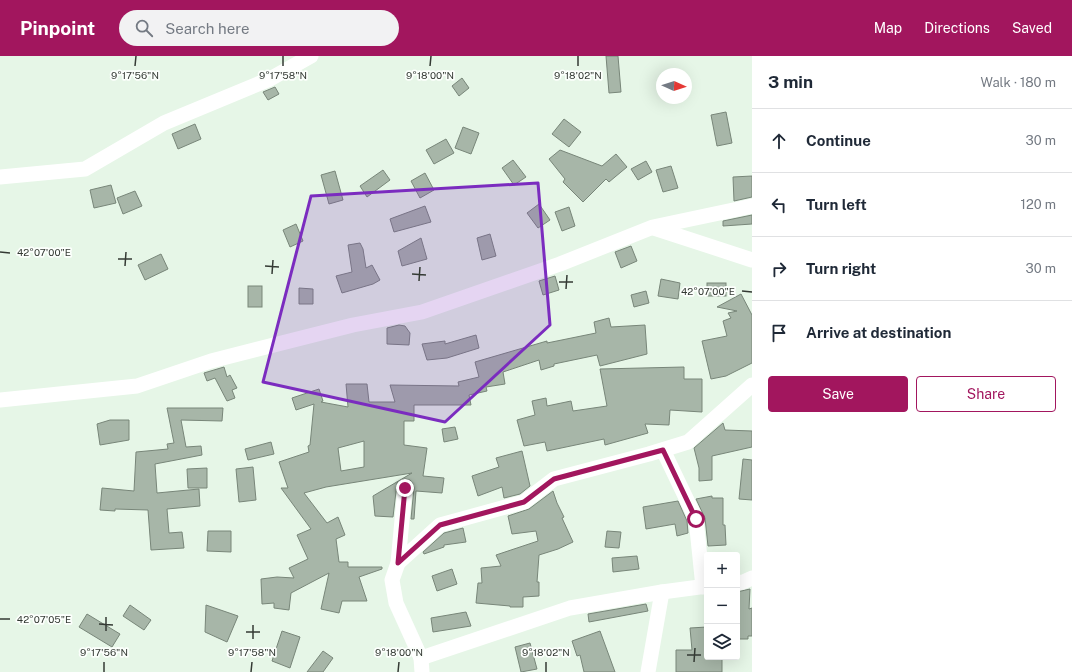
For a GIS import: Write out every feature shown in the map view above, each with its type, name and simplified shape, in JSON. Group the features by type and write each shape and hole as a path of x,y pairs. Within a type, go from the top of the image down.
{"street":[{"path":"0,177 85,169 164,123 270,79 311,56"},
{"path":"0,400 137,386 226,358 353,325 422,312 560,264 653,227 752,206"},
{"path":"653,227 752,260"},
{"path":"398,563 440,525 524,502 554,479 688,442 752,385"},
{"path":"663,450 696,519 704,579"},
{"path":"405,488 398,563 392,580 396,603 422,665 570,608 662,592 704,587"},
{"path":"648,672 662,592"}],"highlighted area":[{"path":"538,183 550,325 445,422 263,382 311,196"}],"building":[{"path":"606,56 618,56 621,92 609,93"},
{"path":"462,78 469,88 459,96 452,86"},
{"path":"275,87 279,94 268,100 263,92"},
{"path":"726,112 732,143 717,146 711,115"},
{"path":"564,119 581,132 569,147 552,134"},
{"path":"195,124 201,139 178,149 172,134"},
{"path":"463,127 479,133 471,154 455,148"},
{"path":"446,139 454,153 434,164 426,150"},
{"path":"560,150 602,166 616,154 627,167 609,182 606,179 583,202 563,182 565,179 549,159"},
{"path":"513,160 526,177 514,185 502,168"},
{"path":"646,161 652,172 638,180 631,169"},
{"path":"671,166 678,188 663,192 656,170"},
{"path":"383,170 390,180 367,197 360,186"},
{"path":"335,171 343,200 329,204 321,175"},
{"path":"425,173 434,190 420,198 411,181"},
{"path":"752,176 752,197 734,201 733,177"},
{"path":"111,185 116,203 94,208 90,190"},
{"path":"135,191 142,206 123,214 117,198"},
{"path":"539,204 550,220 538,228 527,213"},
{"path":"425,206 431,222 394,232 390,219"},
{"path":"569,207 575,226 562,231 555,212"},
{"path":"752,215 752,224 723,226 723,221"},
{"path":"296,224 303,241 290,247 283,230"},
{"path":"490,234 496,256 482,260 477,238"},
{"path":"421,238 427,259 402,266 398,251"},
{"path":"360,243 363,249 366,268 372,265 380,280 373,284 342,293 336,276 352,272 348,245"},
{"path":"631,246 637,261 621,268 615,252"},
{"path":"161,254 168,269 145,280 138,265"},
{"path":"555,276 559,290 543,295 539,281"},
{"path":"661,279 680,283 678,299 658,296"},
{"path":"707,283 726,283 726,296 707,296"},
{"path":"248,286 262,286 262,307 248,307"},
{"path":"299,288 313,289 313,304 299,304"},
{"path":"646,291 649,303 634,307 631,295"},
{"path":"741,294 752,315 752,363 726,376 711,379 702,341 727,336 723,321 731,318 728,313 737,311 717,307"},
{"path":"609,318 611,327 645,325 647,354 600,366 597,355 554,364 554,366 541,370 539,360 503,372 505,384 486,387 487,391 469,395 471,405 414,405 414,421 404,421 404,445 427,448 423,476 444,478 442,493 416,491 414,519 411,519 414,488 410,480 405,479 397,483 393,517 375,516 373,496 412,473 326,487 304,493 327,523 338,517 345,535 336,539 339,562 348,562 348,567 382,567 382,569 359,577 367,601 342,601 339,613 321,609 329,573 291,593 289,610 274,608 274,603 262,604 261,579 277,577 294,578 289,568 308,559 297,535 311,529 281,488 288,488 279,462 309,452 308,446 310,445 314,404 296,410 292,398 319,389 323,401 321,402 348,407 346,384 367,384 369,402 395,402 390,385 459,386 458,382 479,377 475,362 547,341 547,343 596,333 594,322","holes":["364,441 364,467 341,471 338,448"]},
{"path":"399,325 405,326 410,333 409,345 387,344 387,328"},
{"path":"476,335 479,348 447,358 427,360 422,344 445,341 445,344"},
{"path":"224,367 227,377 230,375 237,388 232,390 235,398 227,401 215,378 207,381 204,373"},
{"path":"684,367 684,379 702,379 702,412 670,410 669,425 645,424 648,433 605,445 604,439 547,451 545,442 524,446 517,420 535,415 532,401 546,398 547,406 571,401 573,411 607,406 600,369"},
{"path":"167,408 223,408 222,421 181,420 186,447 201,446 202,455 155,464 157,493 199,489 200,506 167,509 169,533 182,532 184,548 151,550 148,510 100,510 102,488 134,491 136,452 168,449 167,444 174,443"},
{"path":"110,420 129,420 129,440 100,445 97,424"},
{"path":"723,423 725,430 752,431 752,447 712,456 712,480 699,481 699,468 694,448"},
{"path":"455,427 458,439 444,442 442,429"},
{"path":"271,442 274,454 248,460 245,449"},
{"path":"522,451 530,486 520,494 504,498 502,487 478,496 472,476 499,467 496,458"},
{"path":"743,459 752,460 752,500 739,499"},
{"path":"253,467 256,500 239,502 236,469"},
{"path":"207,468 207,488 188,488 187,469"},
{"path":"553,491 564,517 562,518 573,542 539,555 537,582 539,582 539,596 523,597 523,607 476,603 478,583 482,583 481,568 501,566 496,555 538,541 536,531 512,534 508,516 529,509"},
{"path":"712,496 712,498 723,498 723,525 725,525 726,545 708,546 705,518 696,499"},
{"path":"678,501 687,521 688,533 677,536 675,524 646,529 643,507"},
{"path":"463,528 466,542 444,545 444,547 424,554 423,552 444,533"},
{"path":"208,531 231,531 231,552 207,551"},
{"path":"607,531 621,532 619,548 605,547"},
{"path":"637,556 639,569 613,572 612,558"},
{"path":"452,569 457,584 437,591 432,576"},
{"path":"750,589 749,609 752,608 752,636 748,636 748,639 740,639 740,591"},
{"path":"646,604 648,611 589,622 588,614"},
{"path":"130,605 151,620 144,630 123,616"},
{"path":"206,605 238,616 227,642 205,632"},
{"path":"466,612 471,626 433,632 431,618"},
{"path":"87,614 120,634 112,647 79,627"},
{"path":"704,627 704,660 722,660 722,672 676,672 676,650 692,650 690,628"},
{"path":"282,631 300,637 290,668 272,661"},
{"path":"600,631 615,672 584,672 580,655 577,656 572,641"},
{"path":"530,643 537,669 521,672 515,647"},
{"path":"323,651 333,658 323,672 307,672"}],"route":[{"path":"405,488 398,563 440,525 524,502 554,479 663,450 696,519"}]}
